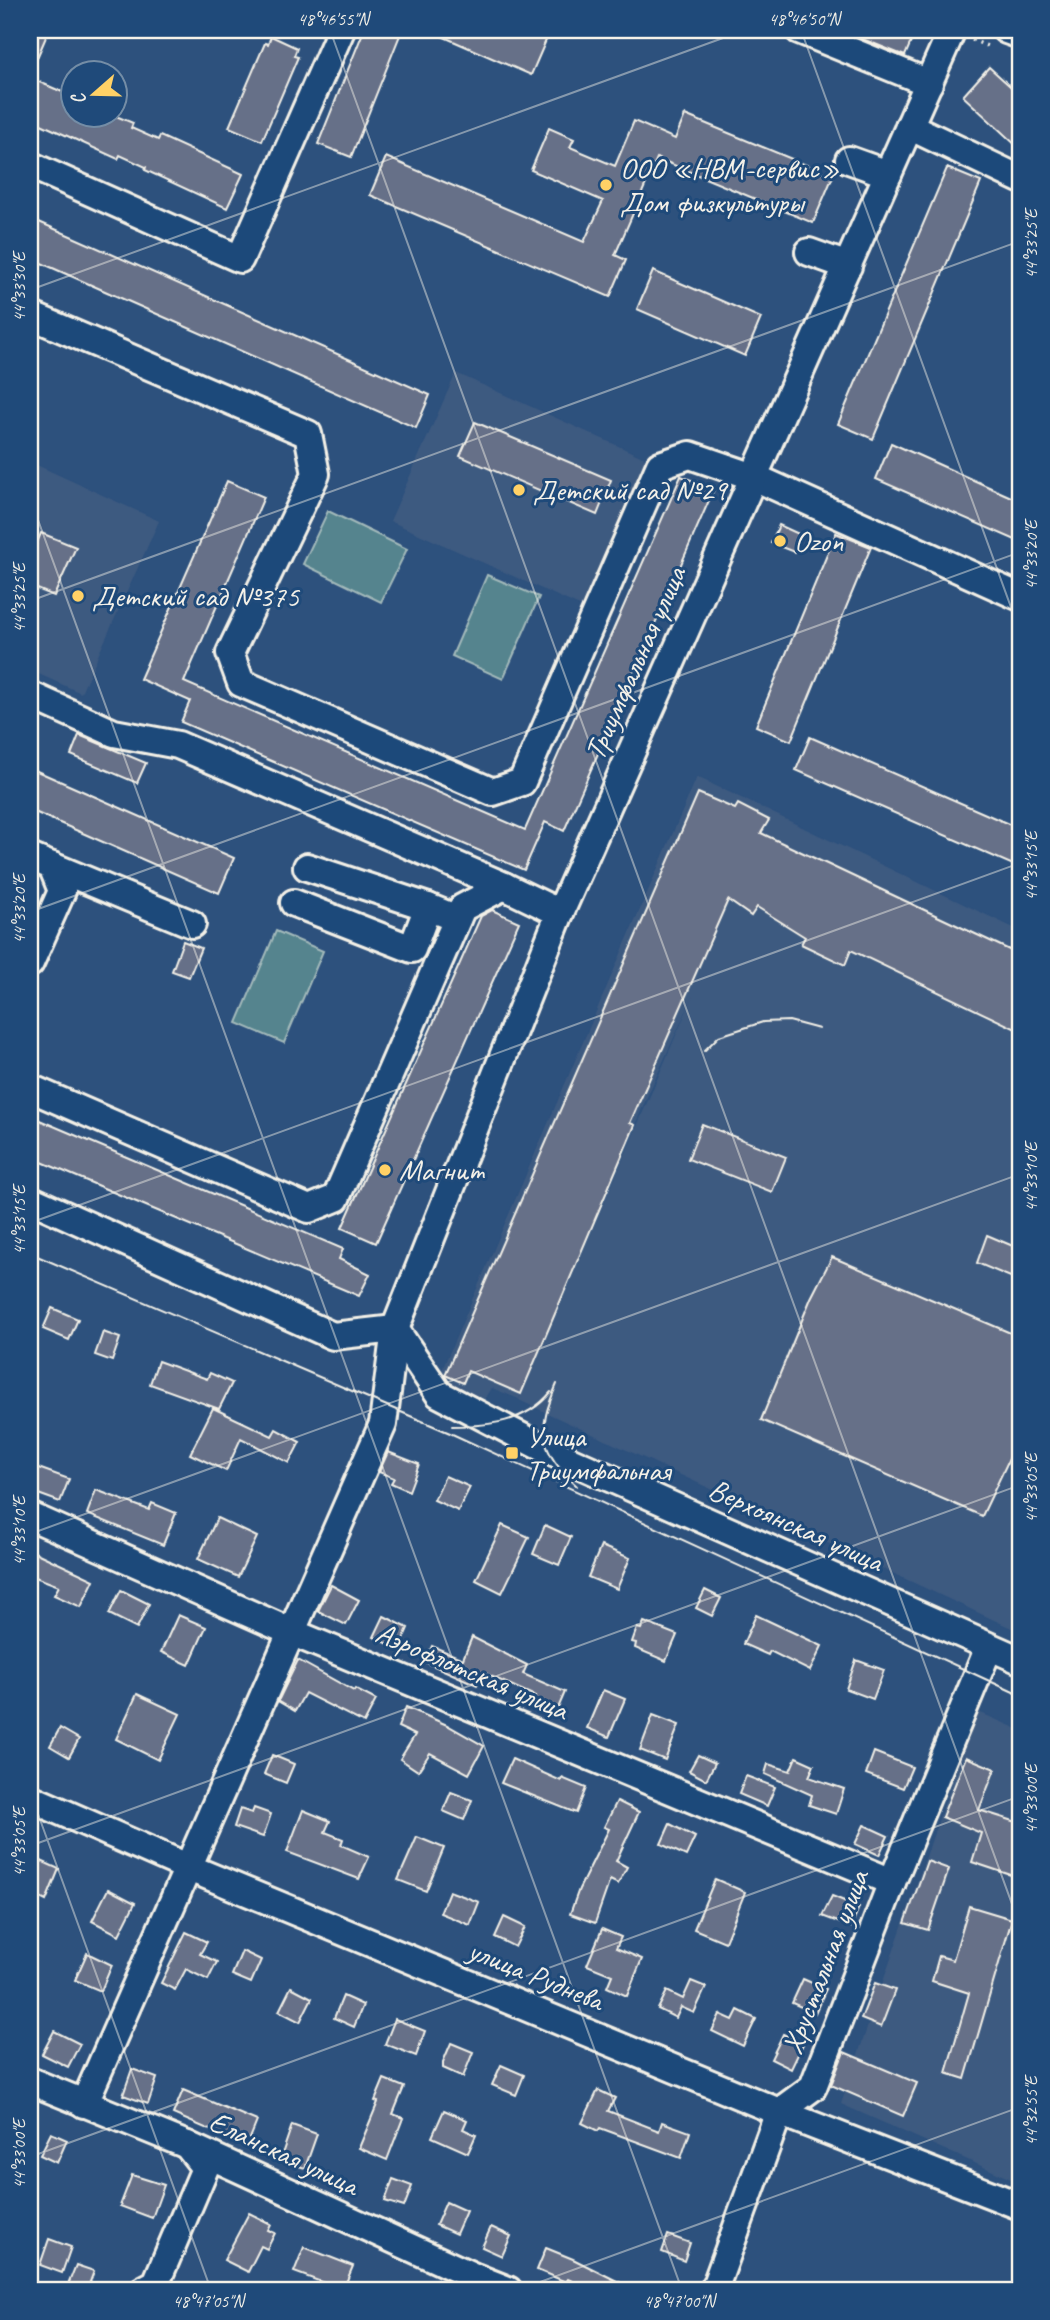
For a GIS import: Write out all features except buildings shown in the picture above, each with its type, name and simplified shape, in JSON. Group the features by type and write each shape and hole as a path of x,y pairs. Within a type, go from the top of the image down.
{"street":[{"path":"30,165 240,259 341,30"},
{"path":"799,30 929,83"},
{"name":"Триумфальная улица","path":"84,2104 383,1424 395,1329 560,913 952,31"},
{"path":"1002,40 1020,35"},
{"path":"909,126 1020,179"},
{"path":"849,160 888,174"},
{"path":"810,252 848,266"},
{"path":"30,315 308,434 316,474 230,653 241,683 493,792 522,782 660,465 690,455 754,477 1020,597"},
{"path":"30,695 114,733 178,745 504,886 560,913"},
{"path":"41,861 192,925"},
{"path":"30,963 62,891 41,861"},
{"path":"307,867 457,919"},
{"path":"30,1088 309,1209 336,1198 462,908 504,886"},
{"path":"294,903 412,949 428,907"},
{"path":"30,1199 334,1336 395,1329"},
{"name":"Верхоянская улица","path":"395,1329 439,1394 549,1451 1020,1660"},
{"name":"Аэрофлотская улица","path":"30,1516 291,1632 892,1882"},
{"name":"Хрустальная улица","path":"779,2112 813,2087 892,1882 989,1647"},
{"name":"улица Руднева","path":"30,1798 187,1867 779,2112 1020,2206"},
{"name":"Еланская улица","path":"30,2081 187,2145 473,2284 508,2290"},
{"path":"714,2290 779,2112"},
{"path":"143,2290 156,2283 205,2168 187,2145"}],"path":[{"path":"952,31 1002,40"}],"shaded area":[{"name":"Детский сад №29","path":"456,373 647,459 582,607 390,521"},
{"name":"Детский сад №375","path":"30,462 159,521 81,693 30,670"},
{"path":"697,777 1020,931 1020,1632 519,1400 693,996 646,1099 519,1399 492,1388 485,1399 439,1377"},
{"path":"976,1711 1020,1730 1020,2183 841,2104"}],"green space":[{"path":"328,511 407,549 381,602 303,564"},
{"path":"487,575 539,597 503,679 452,656"},
{"path":"276,931 323,951 284,1043 237,1023"}],"tram line":[{"path":"704,1051 719,1036 763,1022 789,1021 819,1029"},
{"path":"30,1253 450,1433 1020,1695"},
{"path":"557,1384 546,1414 545,1439 555,1461 577,1486"},
{"path":"452,1426 506,1421 530,1410 551,1392"}],"place":[{"name":"ООО «НВМ-сервис» Дом физкультуры","path":"606,185"},
{"name":"Детский сад №29","path":"519,490"},
{"name":"Ozon","path":"780,541"},
{"name":"Детский сад №375","path":"78,596"},
{"name":"Магнит","path":"385,1170"},
{"name":"Улица Триумфальная","path":"512,1453"}]}
